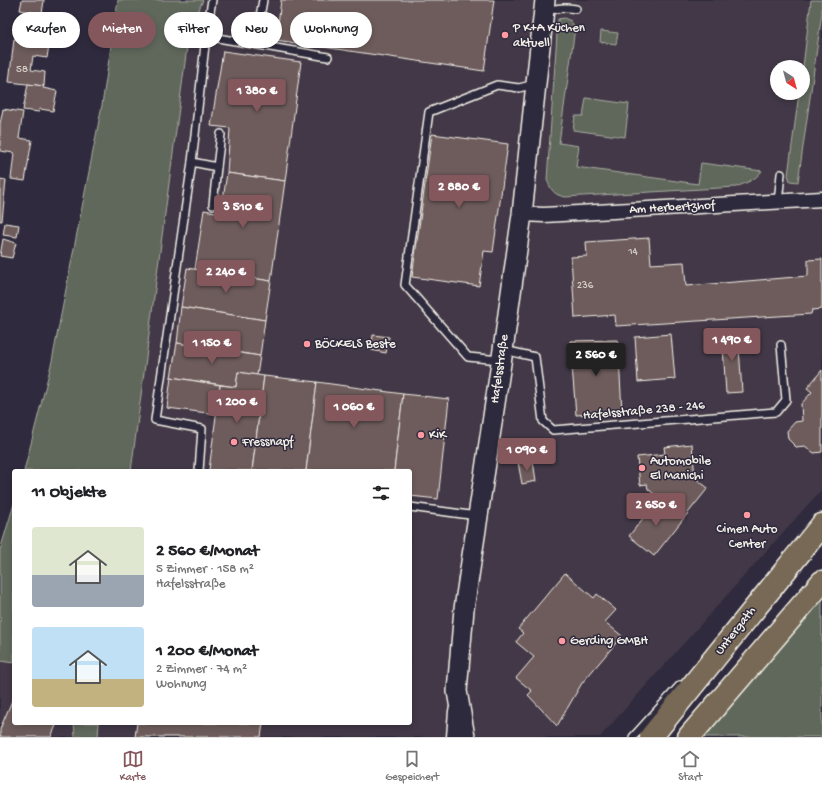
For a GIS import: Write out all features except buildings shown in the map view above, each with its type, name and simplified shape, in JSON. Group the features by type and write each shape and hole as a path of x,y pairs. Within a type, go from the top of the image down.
{"main road":[{"name":"Hafelsstraße","path":"465,737 457,691 464,609 477,516 503,355 522,214 544,6"},
{"name":"Untergath","path":"651,737 820,523"},
{"path":"689,737 822,582"}],"street":[{"name":"Am Herbertzhof","path":"522,214 544,215 822,199"},
{"path":"454,737 457,691"}],"lane":[{"path":"210,12 212,0"},
{"path":"261,12 263,0"},
{"path":"544,6 576,9"},
{"path":"199,469 202,429 155,420 192,162 205,48"},
{"path":"277,48 328,57"},
{"path":"503,355 468,357 405,285 428,112 497,85 519,88 536,84"},
{"path":"214,206 221,134"},
{"path":"192,162 217,167"},
{"path":"778,202 781,174"},
{"name":"Hafelsstraße 238 - 246","path":"503,355 535,357 543,421 553,430 776,412 786,400 781,345"},
{"path":"412,507 477,516"},
{"path":"788,555 820,523"},
{"path":"633,737 686,677"}],"shaded area":[{"path":"178,0 822,0 822,489 600,737 0,737 0,661 12,663 12,725 412,725 412,469 105,469 171,48 223,48 223,12 176,12"}],"green space":[{"path":"118,0 203,0 198,12 164,12 164,48 187,48 131,469 25,469 52,361 102,105 111,48 156,48 156,12 116,12"},
{"path":"811,0 822,0 822,13 810,98 810,60 804,60"},
{"path":"564,18 571,21 575,28 559,143 579,146 576,167 698,184 701,163 762,171 747,183 736,187 565,197 556,193 547,180 558,19"},
{"path":"601,31 618,33 616,44 600,42"},
{"path":"586,98 629,104 625,137 573,130 575,116 583,116"},
{"path":"798,100 810,100 798,182 790,181 788,175"},
{"path":"12,511 12,663 0,661 0,550"},
{"path":"822,595 822,737 701,737"},
{"path":"74,725 99,725 98,737 75,737"}],"place":[{"name":"P K+A Küchen aktuell","path":"505,35"},
{"name":"BÖCKELS Beste","path":"307,344"},
{"name":"KiK","path":"421,435"},
{"name":"Fressnapf","path":"234,442"},
{"name":"Automobile El Manichi","path":"642,468"},
{"name":"Cimen Auto Center","path":"747,515"},
{"name":"Gerding GMBH","path":"562,641"}]}
